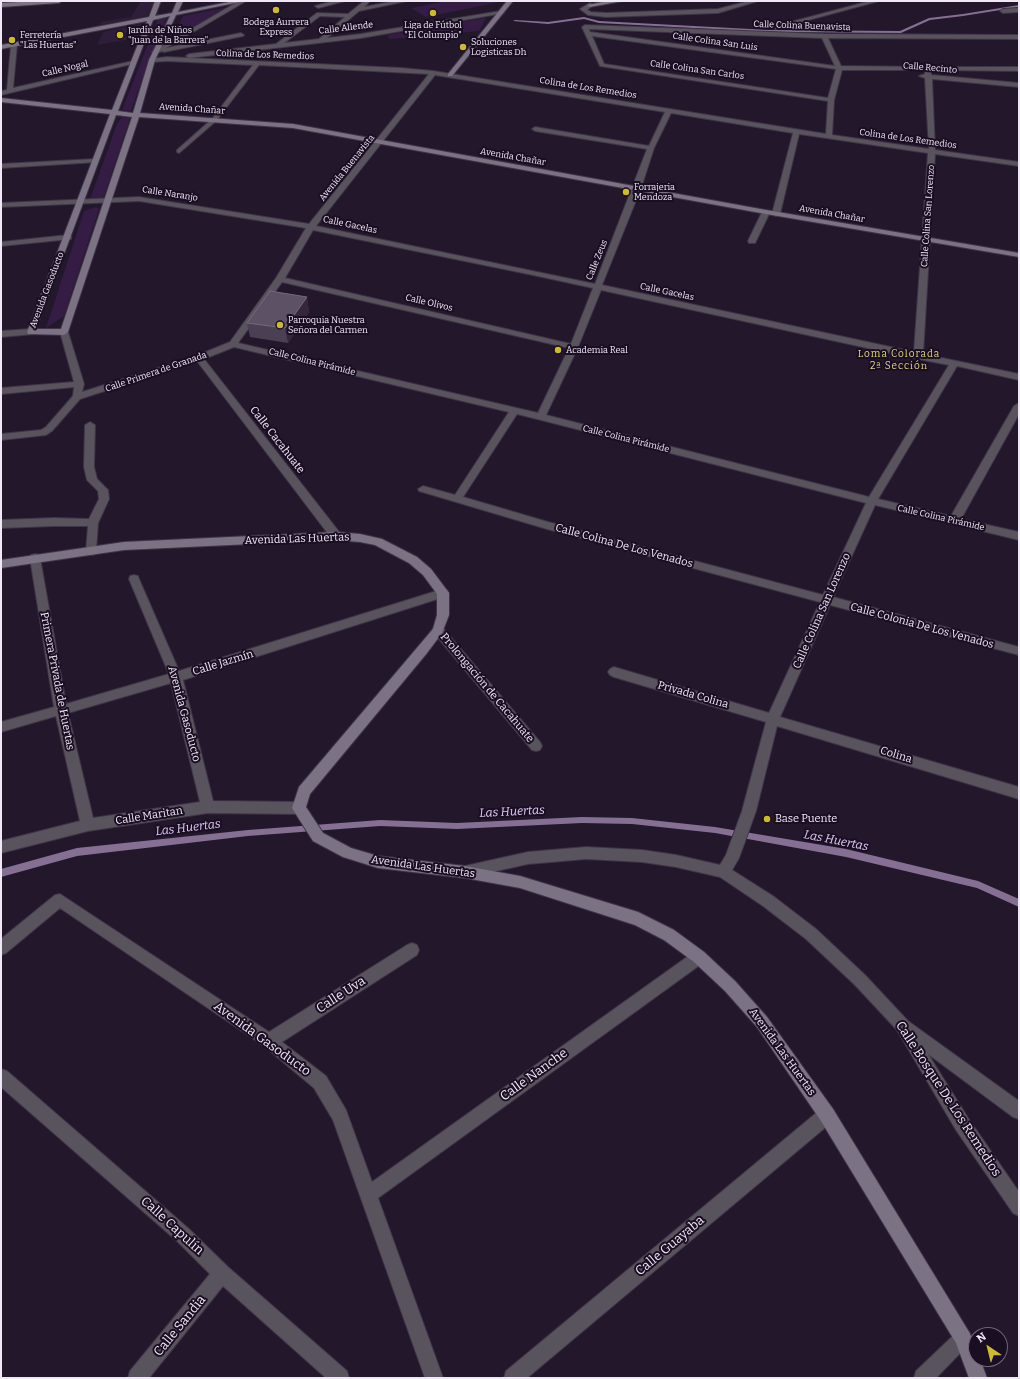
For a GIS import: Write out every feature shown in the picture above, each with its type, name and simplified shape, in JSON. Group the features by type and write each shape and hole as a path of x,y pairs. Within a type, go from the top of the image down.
{"street":[{"path":"1,4 59,1"},
{"name":"Avenida Gasoducto","path":"64,332 31,332 68,237 95,161 158,1"},
{"path":"1,437 43,433 50,429 78,397 79,384 64,332 136,115 152,60 180,1"},
{"path":"1,47 243,1"},
{"path":"155,52 243,1"},
{"path":"318,6 342,1"},
{"path":"320,41 367,1"},
{"path":"358,9 404,1"},
{"path":"450,75 510,1"},
{"path":"620,1 590,5 583,8 590,14 606,15 718,11 755,1"},
{"path":"775,28 876,1"},
{"path":"1003,11 1019,10"},
{"name":"Calle Allende","path":"168,59 361,36 501,13"},
{"path":"278,45 318,14 350,16"},
{"name":"Calle Colina San Carlos","path":"585,27 602,65 831,100"},
{"name":"Calle Colina Buenavista","path":"585,27 824,36 1019,37"},
{"name":"Calle Colina San Luis","path":"588,34 839,68"},
{"path":"155,52 241,35"},
{"path":"824,36 839,68 831,100 829,136"},
{"path":"10,91 14,45"},
{"name":"Colina de Los Remedios","path":"152,60 168,59 401,70 450,75 797,131 1019,164"},
{"name":"Calle Nogal","path":"1,93 133,63"},
{"path":"179,151 214,120 257,64"},
{"path":"839,68 928,67 1019,69"},
{"name":"Calle Colina San Lorenzo","path":"918,356 932,151 928,67"},
{"name":"Calle Recinto","path":"839,68 847,70 1019,85"},
{"name":"Avenida Buenavista","path":"233,344 280,279 311,227 380,142 433,73"},
{"name":"Avenida Chañar","path":"1,100 136,115 293,126 776,214 1019,255"},
{"name":"Calle Zeus","path":"541,417 574,347 637,188 651,148 669,110"},
{"path":"536,130 651,148"},
{"path":"776,214 797,131"},
{"path":"1,166 95,161"},
{"name":"Calle Naranjo","path":"1,205 139,199 311,227"},
{"path":"752,241 766,212"},
{"name":"Calle Gacelas","path":"311,227 1019,377"},
{"path":"1,244 68,237"},
{"name":"Calle Olivos","path":"280,279 574,347"},
{"path":"1,334 31,332"},
{"name":"Calle Primera de Granada","path":"78,397 199,358 233,344"},
{"name":"Calle Colina Pirámide","path":"233,344 541,417 872,501 1019,536"},
{"name":"Calle Cacahuate","path":"199,358 336,536"},
{"name":"Calle Colina San Lorenzo","path":"724,872 732,858 749,811 773,718 826,600 872,501 954,364"},
{"path":"1,391 79,384"},
{"path":"954,521 1019,406"},
{"path":"458,499 514,411"},
{"path":"90,425 88,467 92,480 103,490 104,500 93,523 91,551"},
{"name":"Calle Colina De Los Venados","path":"423,490 826,600"},
{"path":"1,524 54,522 93,523"},
{"name":"Avenida Las Huertas","path":"1,564 124,546 336,536 360,538 378,542 398,551 413,560 427,572 443,594"},
{"name":"Primera Privada de Huertas","path":"36,558 61,710 88,825"},
{"name":"Avenida Gasoducto","path":"134,580 176,677 208,807"},
{"path":"301,812 304,792 424,650 438,630 443,615 443,594"},
{"name":"Calle Jazmín","path":"1,727 176,677 443,594"},
{"name":"Calle Colonia De Los Venados","path":"826,600 1019,651"},
{"name":"Prolongación de Cacahuate","path":"438,630 536,746"},
{"name":"Privada Colina","path":"614,672 773,718"},
{"name":"Colina","path":"773,718 1019,793"},
{"name":"Calle Maritan","path":"1,847 88,825 208,807 301,812"},
{"name":"Avenida Las Huertas","path":"301,812 318,837 348,853 378,862 465,872 520,882 638,919 669,934 699,957 730,986 762,1022 827,1115 963,1338 978,1378"},
{"name":"Calle Bosque De Los Remedios","path":"465,872 528,858 586,852 642,856 676,861 724,872 768,901 811,934 860,980 902,1025 962,1124 1019,1207"},
{"name":"Avenida Gasoducto","path":"1,948 60,900 270,1041 320,1082 340,1116 434,1378"},
{"name":"Calle Uva","path":"270,1041 412,950"},
{"name":"Calle Nanche","path":"369,1194 699,957"},
{"path":"902,1025 1019,1111"},
{"name":"Calle Capulín","path":"1,1077 183,1235 222,1273 340,1378"},
{"name":"Calle Guayaba","path":"513,1378 827,1115"},
{"name":"Calle Sandia","path":"138,1378 222,1273"},
{"path":"923,1378 963,1338"}],"shaded area":[{"path":"141,1 156,1 147,16 100,25 101,22 131,17"},
{"name":"Liga de Fútbol \"El Columpio\"","path":"447,1 496,1 495,3 426,17 411,8"},
{"path":"233,6 172,41 183,16"},
{"path":"167,18 148,62 131,111 122,110 158,19"},
{"path":"486,18 479,31 389,39 388,35 435,26"},
{"name":"Jardín de Niños \"Juan de la Barrera\"","path":"141,24 137,38 97,45 103,32"},
{"path":"122,117 130,118 104,196 102,199 90,199 117,124"},
{"path":"96,207 99,209 64,316 46,328 84,211"}],"building":[{"path":"270,291 307,297 285,328 247,323"}],"waterway":[{"path":"515,21 548,23 584,18 599,22 769,31 901,32 929,19 1019,6"},
{"name":"Las Huertas","path":"1,873 77,852 248,833 380,823 457,826 582,820 632,821 715,830 846,853 978,885 1019,903"}],"place":[{"name":"Bodega Aurrera Express","path":"276,10"},
{"name":"Liga de Fútbol \"El Columpio\"","path":"433,13"},
{"name":"Jardín de Niños \"Juan de la Barrera\"","path":"120,35"},
{"name":"Ferretería \"Las Huertas\"","path":"12,40"},
{"name":"Soluciones Logisticas Dh","path":"463,47"},
{"name":"Forrajeria Mendoza","path":"626,192"},
{"name":"Parroquia Nuestra Señora del Carmen","path":"280,325"},
{"name":"Academia Real","path":"558,350"},
{"name":"Base Puente","path":"767,819"}],"district":[{"name":"Loma Colorada 2ª Sección","path":"899,360"}]}
